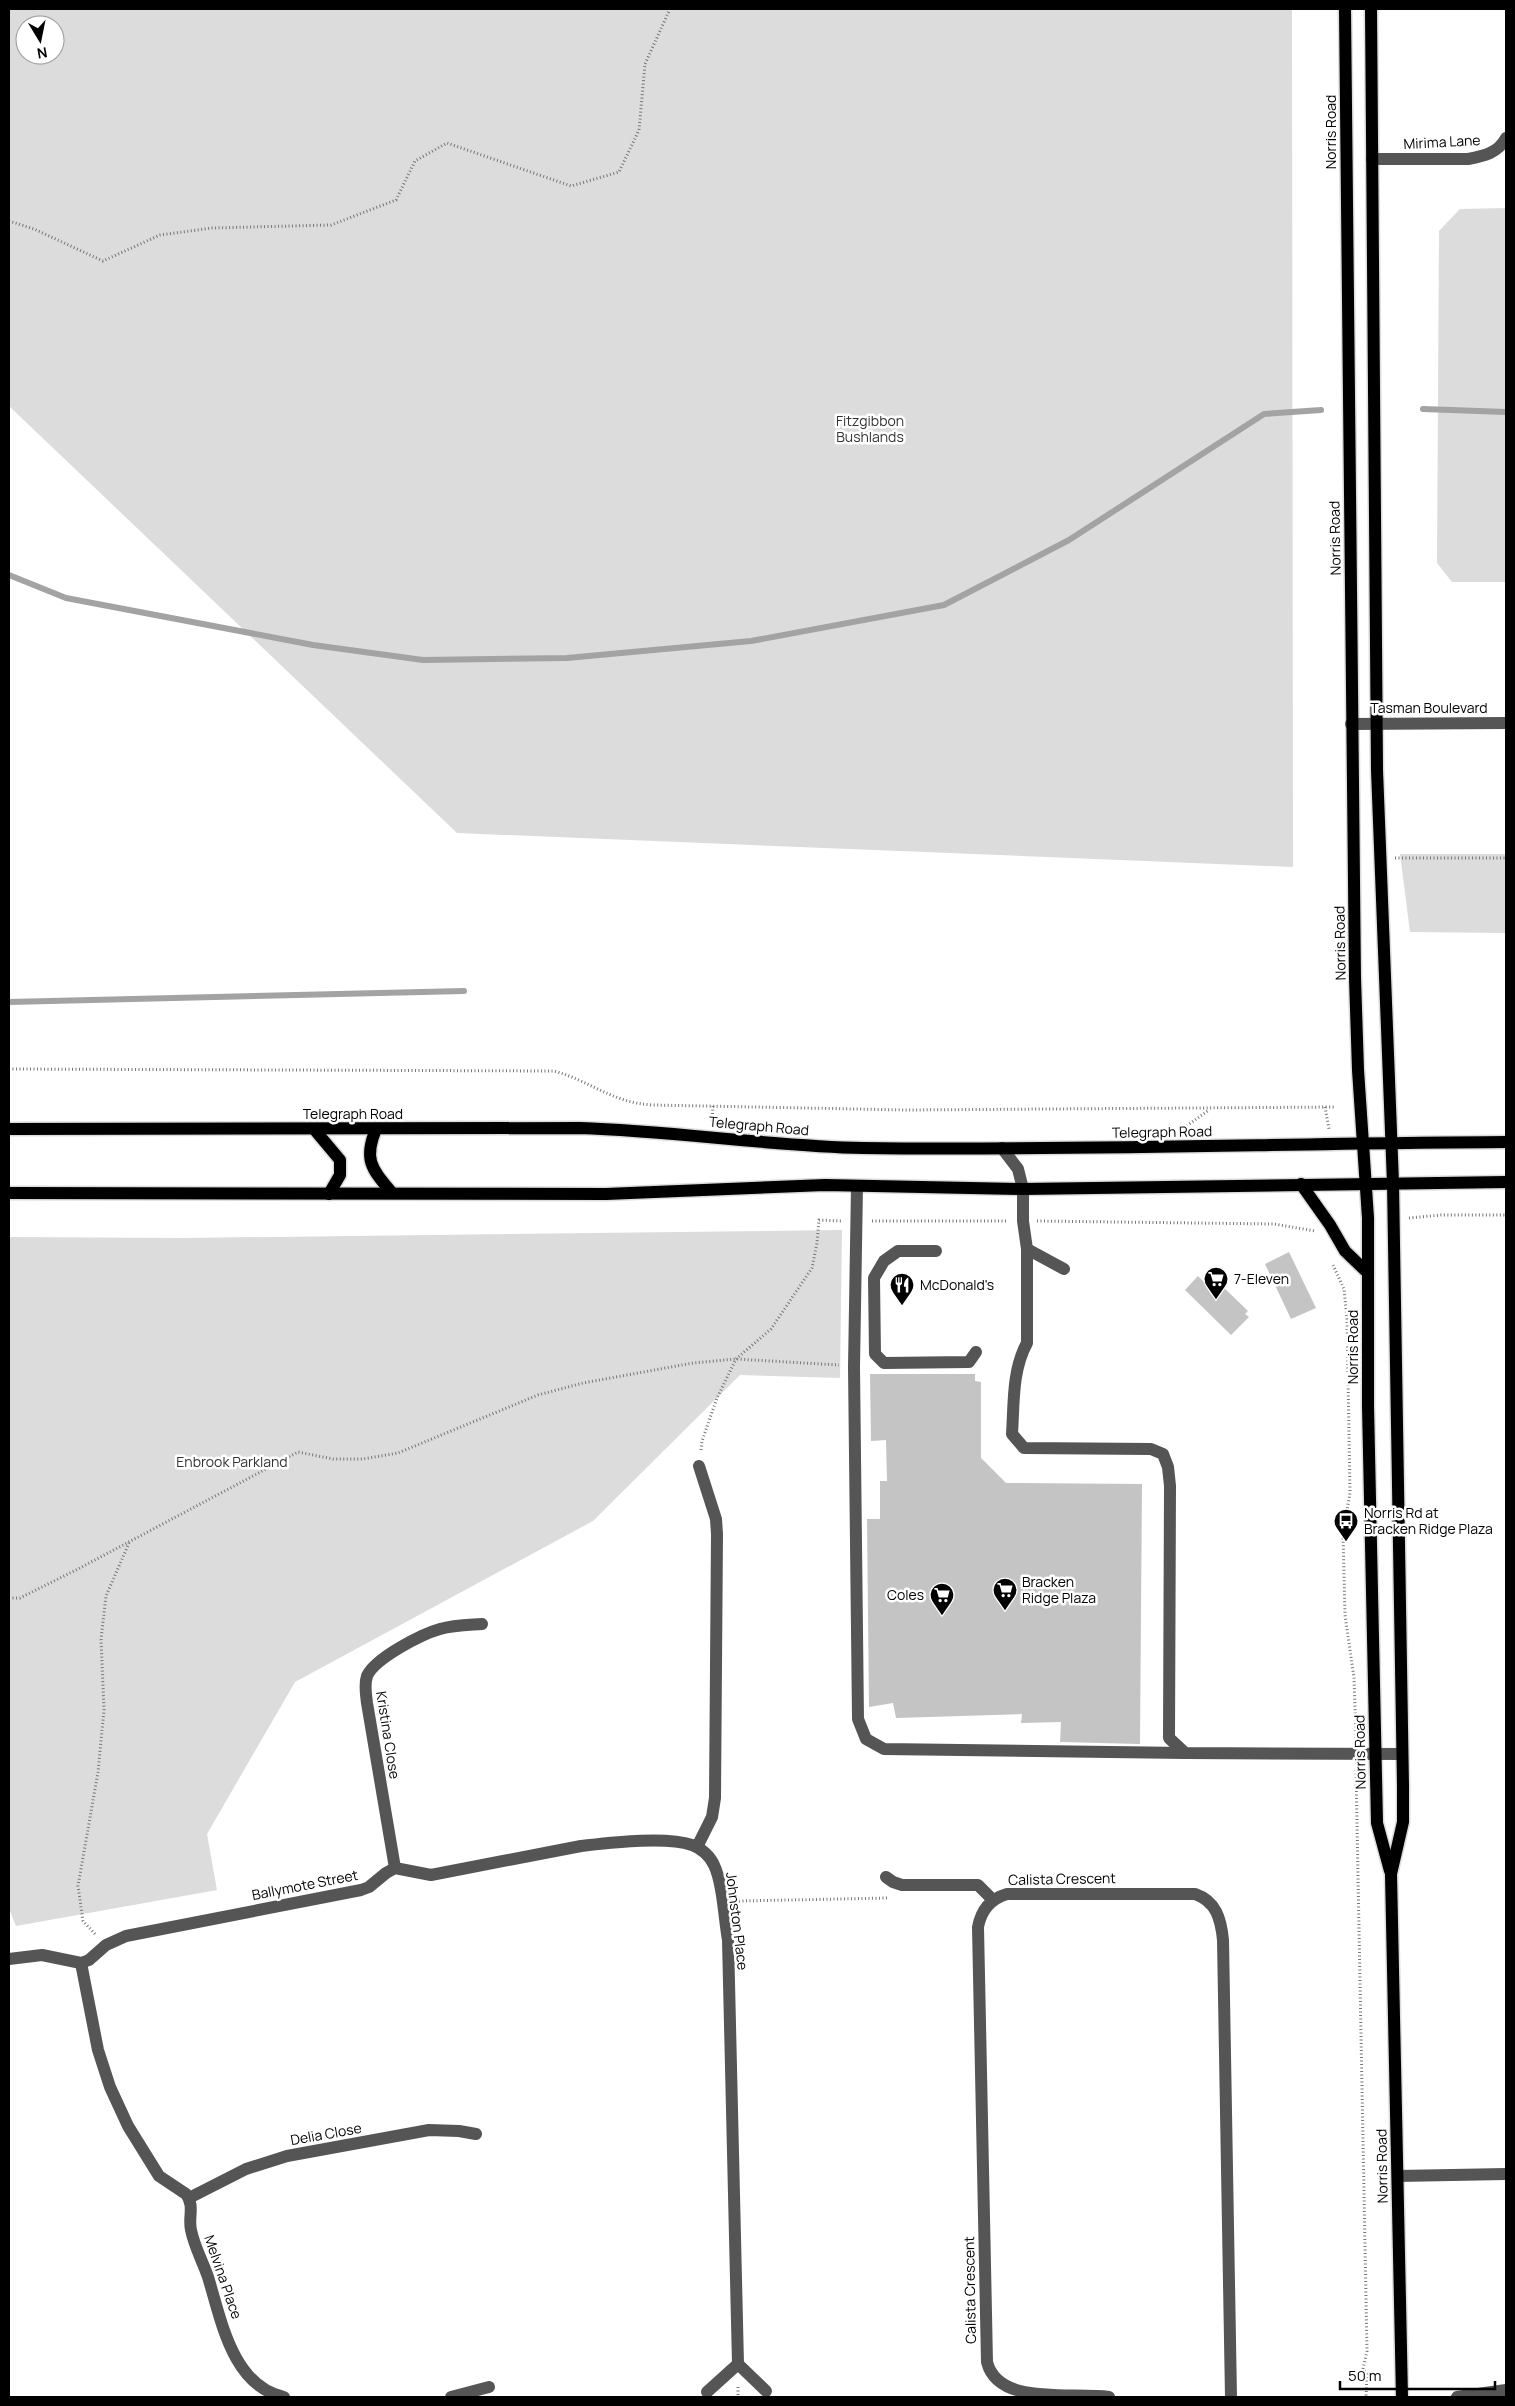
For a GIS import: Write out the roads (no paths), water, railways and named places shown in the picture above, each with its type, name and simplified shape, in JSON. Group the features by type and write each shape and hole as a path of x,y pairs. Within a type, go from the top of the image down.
{"main road":[{"name":"Norris Road","path":"1345,9 1355,978 1368,1218 1368,1416 1377,1823 1391,1874"},
{"name":"Norris Road","path":"1371,9 1377,779 1393,1183 1402,1754 1402,1822 1391,1874 1402,2397"},
{"name":"Telegraph Road","path":"9,1129 626,1129 796,1145 862,1148 1157,1148 1391,1142 1506,1142"},
{"path":"314,1129 340,1160 340,1175 329,1194"},
{"path":"376,1129 368,1151 369,1158 374,1172 392,1193"},
{"path":"9,1193 606,1194 759,1186 1023,1189 1506,1182"},
{"path":"1301,1184 1330,1224 1345,1251 1368,1273"}],"street":[{"name":"Mirima Lane","path":"1372,160 1468,159 1482,156 1498,149 1506,138"},
{"name":"Tasman Boulevard","path":"1351,724 1506,723"},
{"path":"1002,1148 1018,1169 1023,1189 1022,1221 1027,1249 1027,1343 1022,1351 1014,1388 1012,1434 1024,1448 1151,1449 1163,1454 1168,1467 1170,1486 1169,1738 1185,1753"},
{"path":"857,1186 854,1367 858,1719 866,1739 884,1749 1402,1754"},
{"path":"1027,1249 1064,1269"},
{"path":"936,1251 898,1251 884,1261 874,1278 875,1354 884,1362 969,1362 976,1352"},
{"path":"395,1868 430,1875 581,1846 672,1842 697,1847 712,1817 715,1798 717,1534 716,1518 700,1466"},
{"name":"Kristina Close","path":"395,1868 366,1703 365,1684 368,1676 379,1661 432,1632 452,1626 482,1624"},
{"name":"Johnston Place","path":"697,1847 711,1859 715,1866 729,1966 738,2364"},
{"name":"Ballymote Street","path":"81,1963 89,1960 106,1945 126,1936 361,1890 369,1887 395,1868"},
{"path":"886,1877 902,1885 973,1884 981,1887 993,1900"},
{"name":"Calista Crescent","path":"1109,2397 1016,2395 999,2386 989,2371 986,2324 978,1938 981,1913 993,1900 1015,1893 1180,1893 1202,1897 1210,1902 1219,1918 1223,1949 1231,2397"},
{"path":"9,1959 42,1955 81,1963 98,2050 110,2087 128,2126 159,2176 163,2181 186,2194 189,2198"},
{"name":"Delia Close","path":"189,2198 246,2169 287,2156 429,2130 452,2130 476,2134"},
{"path":"1398,2176 1506,2174"},
{"name":"Melvina Place","path":"189,2198 192,2210 191,2231 234,2353 252,2379 267,2390 284,2397"},
{"path":"707,2392 738,2364 766,2391"},
{"path":"451,2397 489,2387"},
{"path":"1457,2397 1506,2390"}],"waterway":[{"path":"1423,409 1506,412"},
{"path":"9,575 66,598 313,645 423,660 567,658 751,641 944,605 1069,540 1264,414 1321,410"},
{"path":"9,1002 464,991"}],"place":[{"name":"7-Eleven","path":"1216,1300"},
{"name":"McDonald's","path":"902,1306"},
{"name":"Norris Rd at Bracken Ridge Plaza","path":"1346,1542"},
{"name":"Bracken Ridge Plaza","path":"1005,1611"},
{"name":"Coles","path":"942,1616"}],"park label":[{"name":"Fitzgibbon Bushlands","path":"870,430"},
{"name":"Enbrook Parkland","path":"232,1462"}]}
